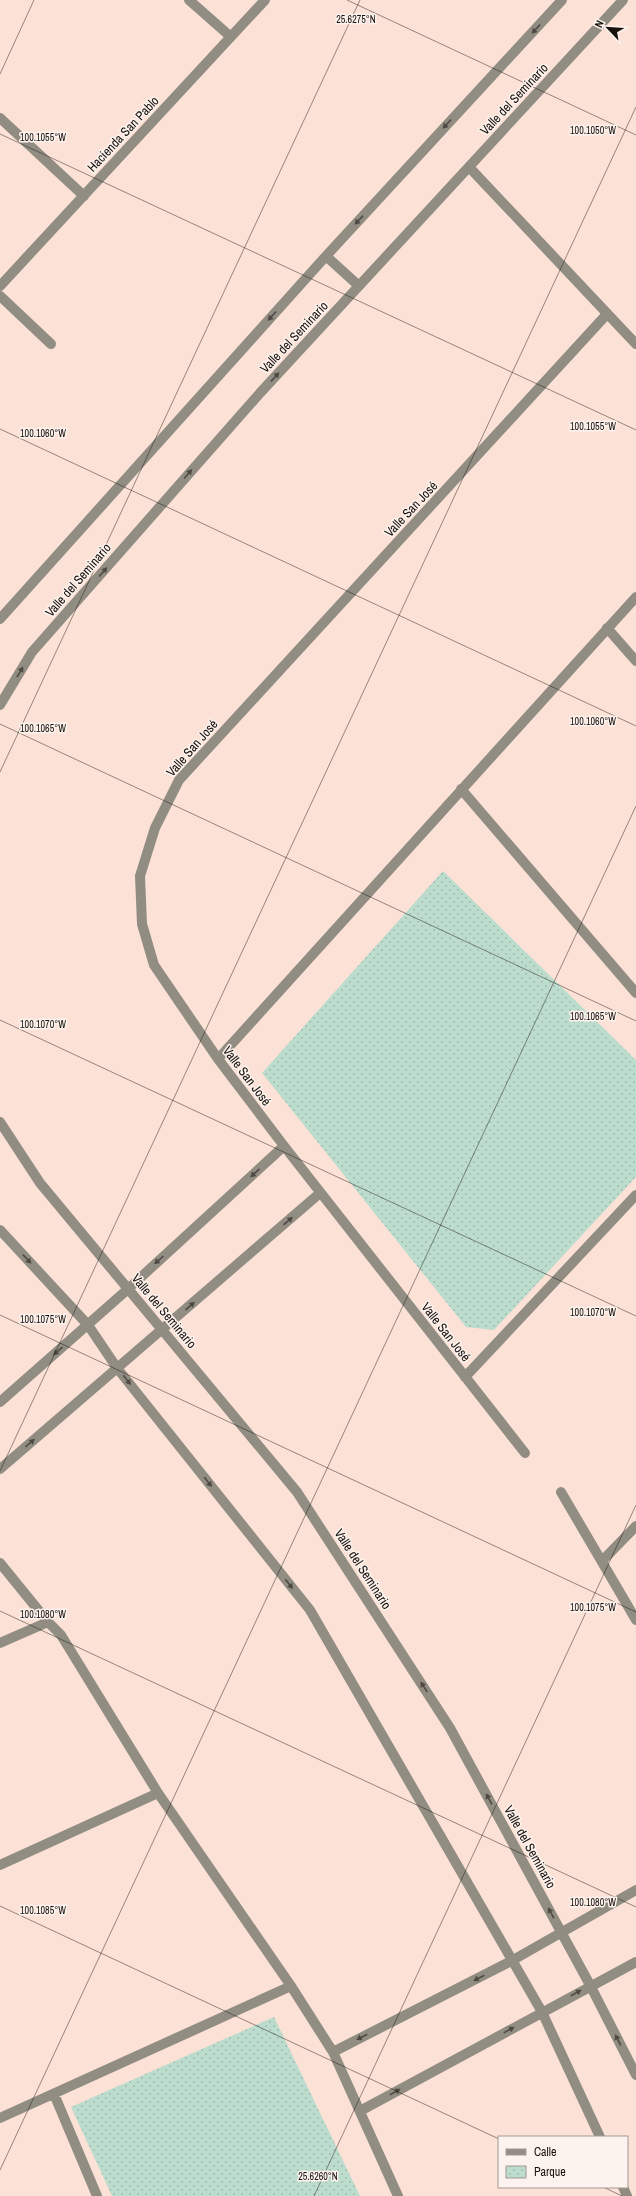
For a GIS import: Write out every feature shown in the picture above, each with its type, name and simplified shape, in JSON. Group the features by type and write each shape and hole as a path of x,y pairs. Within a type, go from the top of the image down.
{"street":[{"path":"189,0 231,37"},
{"name":"Hacienda San Pablo","path":"0,286 265,0"},
{"path":"0,619 326,256 562,0"},
{"name":"Valle del Seminario","path":"0,705 32,652 260,392 623,0"},
{"path":"0,118 84,196"},
{"path":"468,167 636,344"},
{"path":"326,256 359,286"},
{"path":"0,296 51,344"},
{"name":"Valle San José","path":"525,1453 284,1146 218,1059 154,965 142,924 140,876 155,828 179,780 607,314"},
{"path":"218,1059 636,597"},
{"path":"607,628 636,661"},
{"path":"461,790 636,992"},
{"name":"Valle del Seminario","path":"0,1122 40,1183 297,1492 450,1728 590,1985 636,2075"},
{"path":"0,1402 128,1289 284,1146"},
{"path":"0,1469 163,1330 320,1193"},
{"path":"465,1377 636,1195"},
{"path":"0,1230 88,1325 117,1368 310,1610 542,2012 600,2136"},
{"path":"561,1492 636,1620"},
{"path":"602,1561 636,1526"},
{"path":"0,1563 48,1622 61,1635 158,1793 291,1986 333,2052 398,2196"},
{"path":"0,1643 48,1622"},
{"path":"0,1865 158,1793"},
{"path":"333,2052 513,1960 636,1890"},
{"path":"360,2111 590,1985 636,1962"},
{"path":"0,2118 291,1986"},
{"path":"54,2094 97,2196"}],"green space":[{"path":"443,871 636,1060 636,1177 494,1330 466,1327 262,1073"},
{"path":"274,2017 360,2196 112,2196 71,2107"}]}
